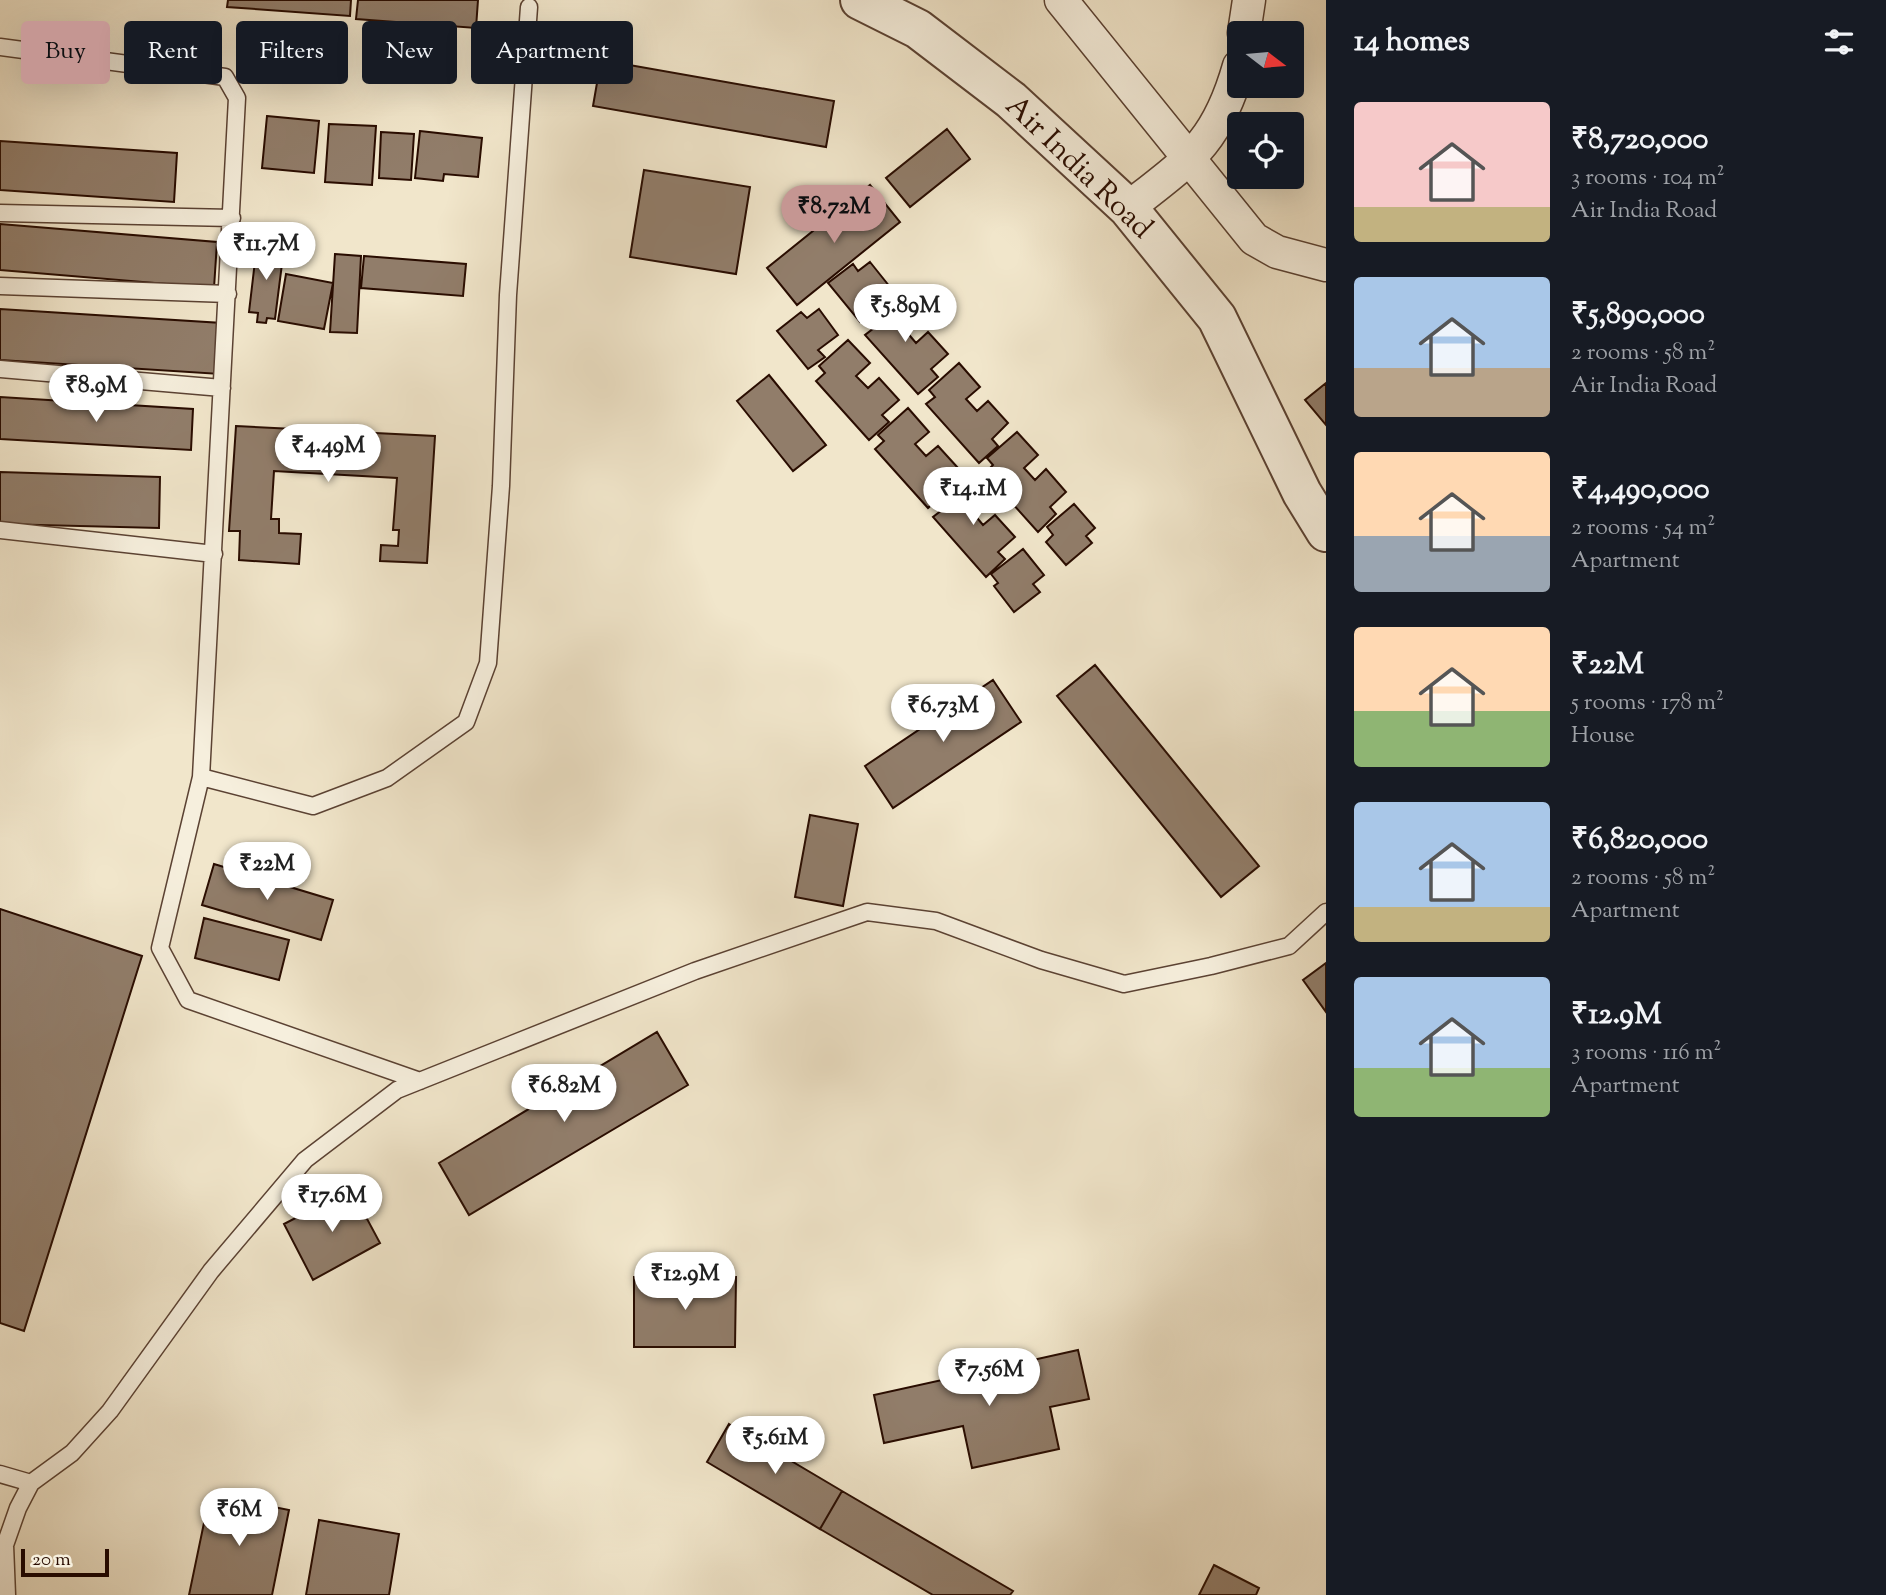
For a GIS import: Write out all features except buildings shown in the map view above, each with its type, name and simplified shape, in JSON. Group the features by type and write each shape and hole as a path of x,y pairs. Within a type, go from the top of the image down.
{"street":[{"name":"Air India Road","path":"860,0 918,29 1011,100 1128,208 1217,318 1302,493 1326,532"},
{"path":"1061,0 1254,239 1277,252 1326,265"},
{"path":"1246,21 1249,0"},
{"path":"1128,208 1190,158 1211,135 1230,98"}],"lane":[{"path":"201,777 313,806 387,778 466,722 488,663 501,486 508,295 529,7"},
{"path":"0,47 225,77 237,98 201,777 160,948 188,1000 420,1081"},
{"path":"0,213 232,218"},
{"path":"0,286 228,294"},
{"path":"0,369 222,387"},
{"path":"0,530 214,554"},
{"path":"7,1595 5,1545 18,1508 32,1483 72,1453 110,1411 211,1271 305,1160 397,1090 695,971 867,912 936,921 1041,960 1124,984 1211,967 1289,946 1326,912"},
{"path":"0,1475 32,1483"}]}
